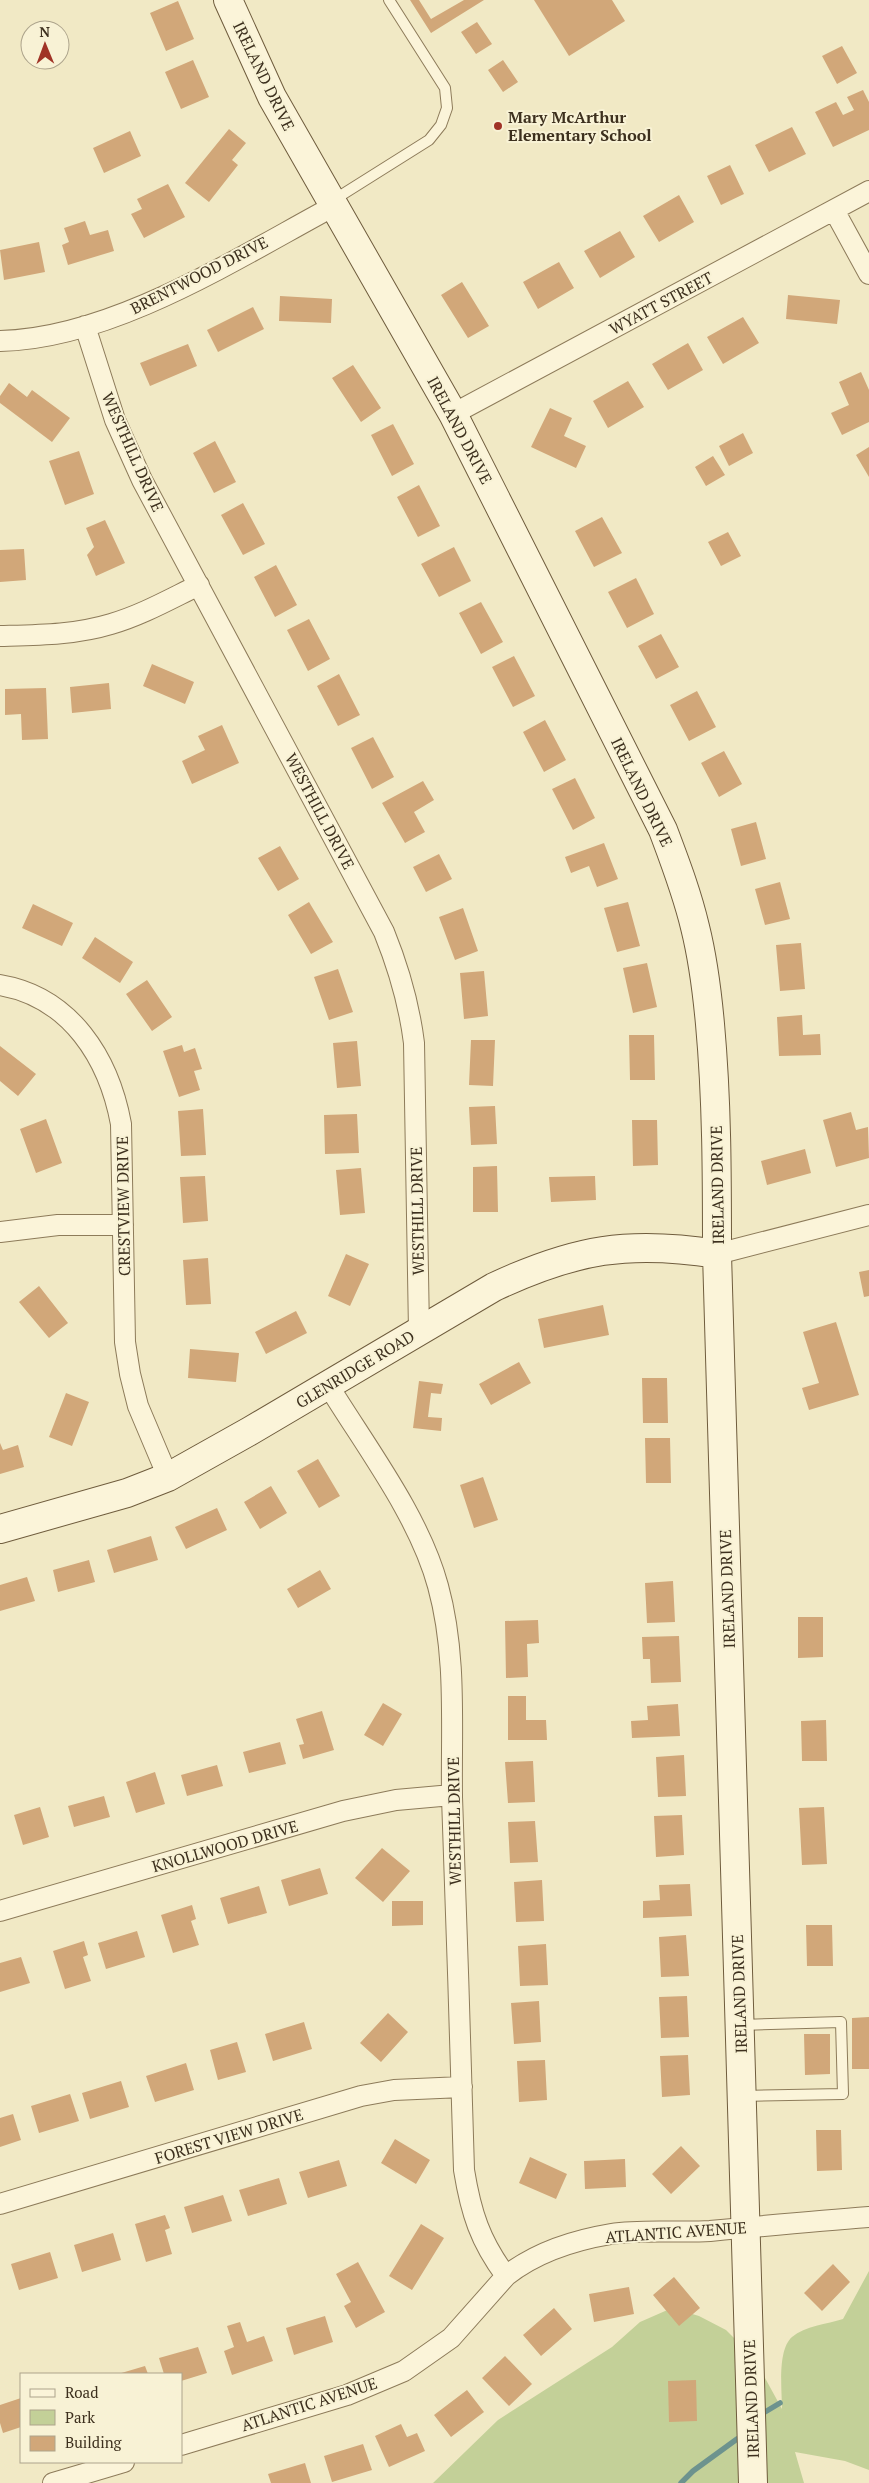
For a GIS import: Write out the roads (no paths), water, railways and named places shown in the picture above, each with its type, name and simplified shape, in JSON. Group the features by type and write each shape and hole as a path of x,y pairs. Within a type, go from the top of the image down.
{"main road":[{"name":"IRELAND DRIVE","path":"233,2 272,97 453,414 663,830 682,880 696,928 703,967 710,1032 717,1145 717,1254 753,2483"},
{"name":"GLENRIDGE ROAD","path":"0,1529 127,1493 168,1477 494,1288 524,1273 563,1259 603,1250 640,1246 677,1248 717,1254"}],"street":[{"name":"WYATT STREET","path":"453,414 869,191"},
{"name":"BRENTWOOD DRIVE","path":"0,341 42,336 85,326 129,311 170,293 333,204"},
{"path":"834,210 869,274"},
{"name":"WESTHILL DRIVE","path":"85,326 115,420 142,480 384,932 401,975 408,1002 415,1052 419,1331"},
{"path":"0,636 50,634 108,625 136,616 199,585"},
{"name":"CRESTVIEW DRIVE","path":"0,985 27,993 49,1005 77,1028 104,1065 116,1096 121,1124 125,1342 138,1406 168,1477"},
{"path":"717,1254 869,1215"},
{"path":"0,1232 58,1225 123,1225"},
{"name":"WESTHILL DRIVE","path":"328,1385 412,1520 438,1585 447,1625 452,1670 452,1795 464,2170 469,2203 480,2235 489,2254 506,2276"},
{"name":"KNOLLWOOD DRIVE","path":"0,1911 343,1811 396,1800 452,1795"},
{"name":"FOREST VIEW DRIVE","path":"0,2204 361,2096 394,2090 462,2088"},
{"name":"ATLANTIC AVENUE","path":"182,2445 347,2395 404,2371 451,2338 506,2276 533,2258 568,2245 612,2234 709,2231 869,2217"},
{"path":"53,2483 121,2463"}],"lane":[{"path":"333,204 429,140 441,125 447,108 445,88 389,0"},
{"path":"740,2025 841,2022 843,2094 742,2096"}],"waterway":[{"path":"765,2412 780,2403"},
{"path":"681,2483 693,2471 737,2439"}],"place":[{"name":"Mary McArthur Elementary School","path":"498,126"}]}
